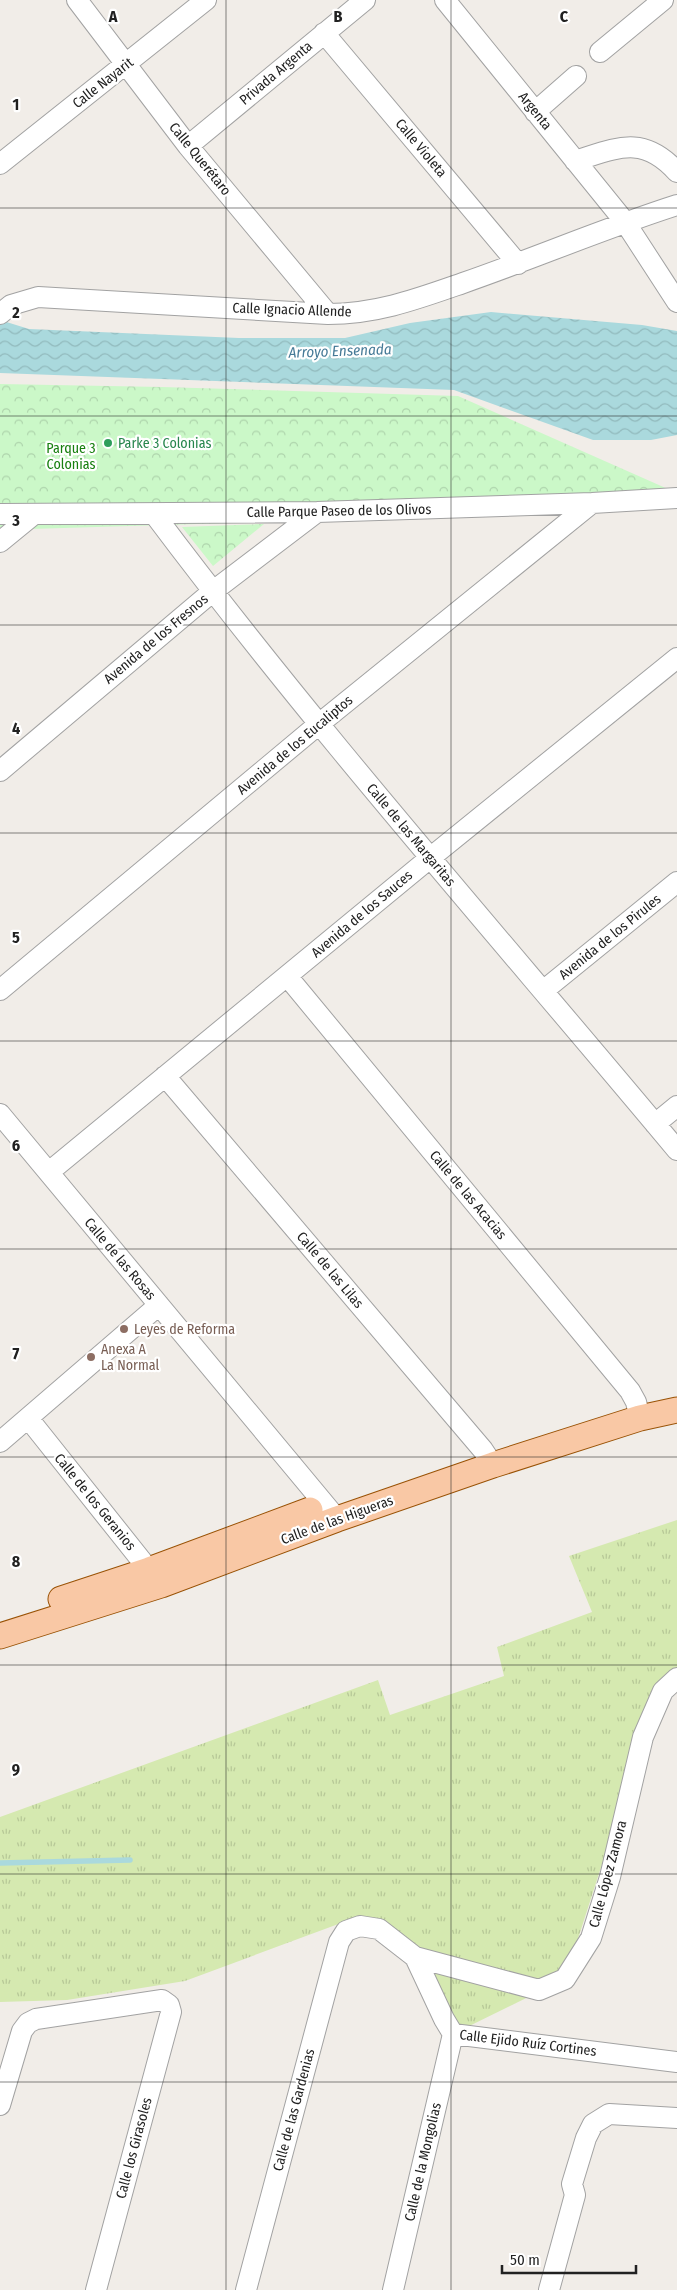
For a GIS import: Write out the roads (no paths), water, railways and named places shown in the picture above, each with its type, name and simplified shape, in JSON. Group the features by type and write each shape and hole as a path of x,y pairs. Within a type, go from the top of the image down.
{"main road":[{"name":"Calle de las Higueras","path":"0,1636 331,1512 488,1458 638,1410 677,1395"},
{"name":"Calle de las Higueras","path":"638,1410 677,1410"},
{"name":"Calle de las Higueras","path":"0,1619 155,1578"}],"street":[{"name":"Calle Querétaro","path":"77,0 188,146 328,314"},
{"name":"Calle Nayarit","path":"0,164 206,0"},
{"name":"Privada Argenta","path":"188,146 365,0"},
{"name":"Argenta","path":"445,0 625,222 677,302"},
{"path":"600,52 663,0"},
{"name":"Calle Violeta","path":"324,33 518,264"},
{"path":"535,112 576,76"},
{"path":"575,161 627,145 649,150 670,164 677,172"},
{"name":"Calle Ignacio Allende","path":"4,307 38,297 356,314 392,307 518,264 625,222 677,204"},
{"name":"Calle Parque Paseo de los Olivos","path":"0,514 317,512 592,503 677,498"},
{"name":"Avenida de los Eucaliptos","path":"0,990 319,724 592,503"},
{"name":"Avenida de los Fresnos","path":"0,771 212,592 317,512"},
{"name":"Calle de las Margaritas","path":"154,514 212,592 319,724 677,1150"},
{"path":"0,542 32,515"},
{"name":"Avenida de los Sauces","path":"49,1172 430,858 677,658"},
{"name":"Avenida de los Pirules","path":"543,992 677,882"},
{"name":"Calle de las Acacias","path":"287,976 630,1391 638,1410"},
{"name":"Calle de las Lilas","path":"165,1076 488,1458"},
{"path":"655,1124 677,1106"},
{"name":"Calle de las Rosas","path":"0,1114 331,1512"},
{"path":"0,1442 159,1306"},
{"name":"Calle de los Geranios","path":"28,1418 155,1578"},
{"name":"Calle López Zamora","path":"415,1957 539,1990 565,1979 591,1938 610,1877 643,1737 663,1690 677,1678"},
{"name":"Calle Ejido Ruíz Cortines","path":"346,1931 360,1926 379,1929 415,1957 453,2034 677,2062"},
{"name":"Calle de las Gardenias","path":"246,2290 339,1942 346,1931"},
{"name":"Calle los Girasoles","path":"0,2105 22,2031 28,2023 36,2020 162,2000 169,2005 171,2012 96,2290"},
{"name":"Calle de la Mongolias","path":"392,2290 453,2034"},
{"path":"549,2290 575,2195 572,2184 586,2138 593,2124 609,2114 677,2118"},
{"path":"536,2290 565,2190 572,2184"}],"water":[{"name":"Arroyo Ensenada","path":"491,312 642,325 677,331 677,435 651,440 593,440 454,390 0,373 0,320 29,329 239,338 345,338 410,323"}],"waterway":[{"path":"0,1863 130,1860"}],"place":[{"name":"Parke 3 Colonias","path":"108,443"},
{"name":"Leyes de Reforma","path":"124,1329"},
{"name":"Anexa A La Normal","path":"91,1357"}],"park label":[{"name":"Parque 3 Colonias","path":"71,456"}]}
